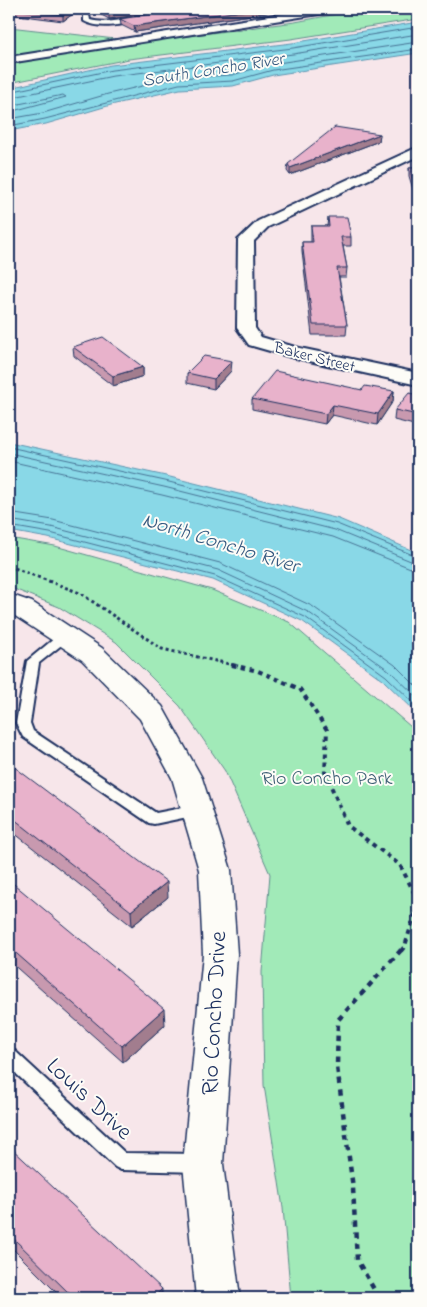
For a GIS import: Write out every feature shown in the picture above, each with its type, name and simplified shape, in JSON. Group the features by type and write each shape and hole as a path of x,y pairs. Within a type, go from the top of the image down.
{"street":[{"path":"9,60 331,9"},
{"name":"Baker Street","path":"418,151 263,224 246,240 246,328 255,341 291,352 418,380"},
{"name":"Rio Concho Drive","path":"9,602 24,608 92,654 152,713 187,778 197,810 215,870 220,954 203,1164 218,1298"}],"lane":[{"path":"86,9 87,21 93,23 102,24 139,18"},
{"path":"65,636 33,661 23,723 28,734 154,819 197,810"},
{"name":"Louis Drive","path":"9,1056 121,1161 203,1164"}],"path":[{"path":"9,566 80,593 162,649 258,671 300,689 327,730 325,772 348,826 400,865 418,900"},
{"path":"379,1298 357,1260 353,1188 337,1067 338,1020 405,946 418,904"}],"green space":[{"path":"364,9 418,9 418,19 291,39 129,59 9,83 9,27 142,42 295,22"},
{"name":"Rio Concho Park","path":"9,538 55,546 212,590 289,622 411,727 418,738 418,1298 291,1298 283,1208 264,1085 262,972 270,874 225,771 180,706 116,642 59,607 9,587"}],"water":[{"name":"South Concho River","path":"418,22 418,53 273,75 233,86 180,89 111,105 46,124 9,131 9,88 111,65 292,43"},
{"name":"North Concho River","path":"9,442 166,476 339,519 418,553 418,714 383,680 302,621 213,580 48,538 9,531"}],"building":[{"path":"11,9 71,9 63,15"},
{"path":"100,9 142,9 109,13"},
{"path":"185,9 255,9 134,26 120,19"},
{"path":"335,127 380,134 290,168 288,164"},
{"path":"409,168 418,168 418,196"},
{"path":"328,217 347,217 351,237 341,237 347,268 337,268 347,325 313,325 302,242 313,242 311,226 329,226"},
{"path":"103,337 143,367 113,376 73,347"},
{"path":"204,356 232,361 214,379 187,373"},
{"path":"275,371 362,390 365,386 394,391 378,414 333,405 326,414 252,399"},
{"path":"409,393 418,395 418,415 395,410"},
{"path":"9,763 167,882 131,911 9,815"},
{"path":"9,880 164,1009 122,1046 9,947"},
{"path":"9,1146 162,1289 153,1298 74,1298 9,1234"}]}
